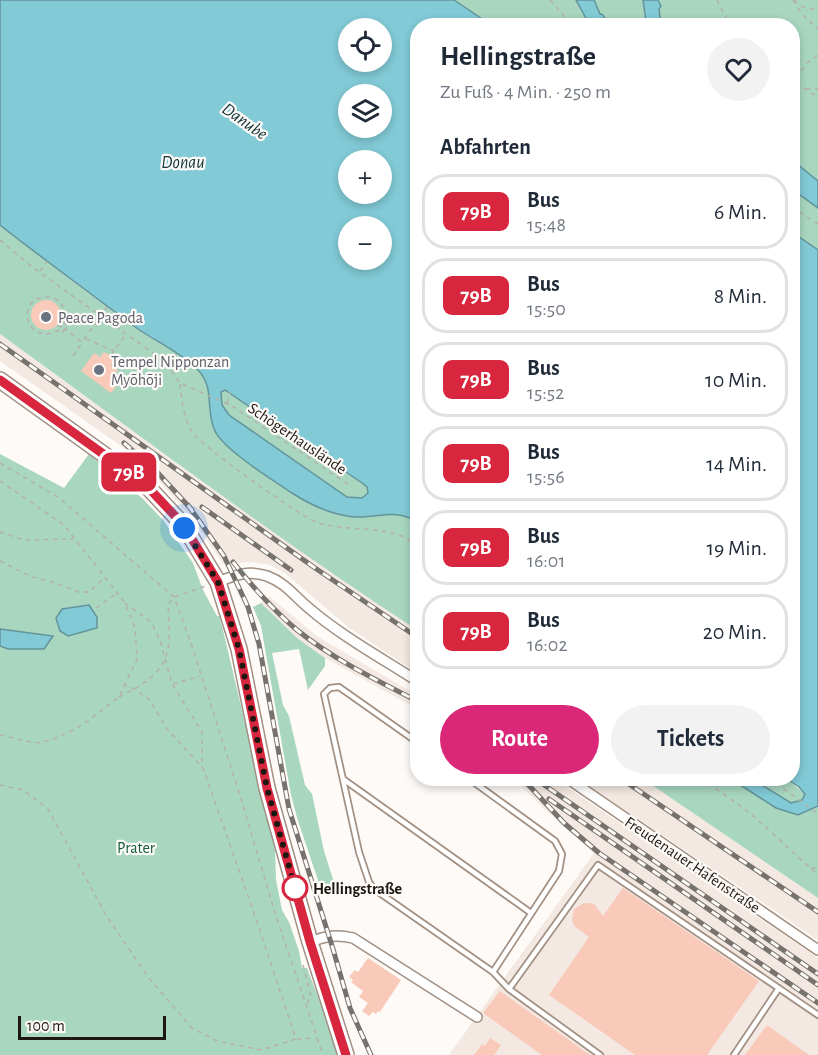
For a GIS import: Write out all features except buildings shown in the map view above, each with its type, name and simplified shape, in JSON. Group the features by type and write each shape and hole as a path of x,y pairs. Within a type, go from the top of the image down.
{"main road":[{"path":"0,380 145,484 176,517 218,582 239,649 267,788 310,942 346,1055"}],"street":[{"path":"218,582 252,573 265,575 280,582 310,609 410,676"},
{"name":"Freudenauer Hafenstraße","path":"579,786 818,950"},
{"path":"310,942 339,934 353,938 477,1017"}],"lane":[{"path":"410,737 339,687 330,688 324,694 359,852 369,882 374,889 493,972 509,989 600,1055"},
{"path":"344,779 531,913"},
{"path":"479,786 555,841 560,848 562,862 559,872 493,972"},
{"path":"509,989 598,866 818,1015"},
{"path":"734,1055 779,988"}],"path":[{"path":"550,0 566,18"},
{"path":"717,0 726,18"},
{"path":"793,0 803,7 818,10"},
{"path":"793,0 802,14 818,29"},
{"path":"800,73 807,63 818,55"},
{"path":"800,84 818,97"},
{"path":"802,87 810,90 818,89"},
{"path":"800,212 818,224"},
{"name":"Schögerhauslände","path":"0,240 39,272 166,365 180,383 227,404 352,487"},
{"path":"39,272 47,262"},
{"path":"45,296 56,299 63,306 64,323 68,326 65,329 62,333 59,330 46,334 36,331 28,320 30,305 45,296"},
{"path":"73,356 107,307"},
{"path":"58,325 82,342"},
{"path":"111,355 126,334"},
{"path":"85,338 114,351"},
{"path":"166,365 176,354"},
{"path":"180,383 188,425 202,443 306,517 330,526 379,529 410,541"},
{"path":"227,404 227,395 230,392"},
{"path":"0,463 58,497 174,597 323,1055"},
{"path":"0,481 64,525 125,603 151,622 160,640 172,684 202,732 202,768 296,1039"},
{"path":"0,532 24,540 74,539"},
{"path":"0,561 32,577 78,592 88,592 104,578"},
{"path":"0,735 35,743 52,740 88,722 119,697 134,689 161,667 166,660 170,637 168,605 174,597 218,582"},
{"path":"96,608 117,593"},
{"path":"119,697 137,659 135,628 125,603"},
{"path":"172,684 201,676"},
{"path":"124,685 149,699 167,729 202,768"},
{"path":"0,785 23,790 48,810 106,915 148,977 192,1028 218,1041 261,1050 296,1039 317,1037"},
{"path":"712,786 750,813 818,875"},
{"path":"781,786 818,813"},
{"path":"810,868 818,868"}],"shaded area":[{"path":"0,334 194,476 410,625 410,668 348,627 286,574 270,565 252,562 223,564 192,518 157,479 124,448 0,361"},
{"path":"269,596 318,637 410,691 410,705 325,658 297,638 261,603"},
{"path":"522,786 565,786 818,958 818,1055 449,1055 594,853"},
{"path":"589,786 653,786 818,898 818,940"}],"green space":[{"path":"454,0 818,0 818,250 800,238 800,18 481,18"},
{"path":"0,225 106,306 195,367 206,382 214,426 228,445 261,471 307,502 331,512 356,517 402,515 410,518 410,625 259,522 0,334"},
{"path":"225,390 367,487 368,493 361,498 347,497 229,415 222,405 221,392"},
{"name":"Prater","path":"0,454 64,488 89,454 143,499 163,520 193,563 203,590 219,616 223,630 275,850 276,880 282,910 289,922 299,951 302,968 307,968 340,1055 0,1055"},
{"path":"261,603 297,638 325,658 325,666 308,690 299,649 272,653 283,705 289,716 305,785 312,794 324,851 337,892 322,892 291,795 261,626 253,607"},
{"path":"653,786 742,786 776,808 798,815 818,806 818,898"},
{"path":"763,786 795,786 805,794 803,800 791,803"}],"water":[{"name":"Donau","path":"0,0 454,0 481,18 410,18 410,518 402,515 355,517 330,512 300,498 274,481 228,447 215,431 210,414 206,382 195,367 138,329 0,225","holes":["225,390 362,483 367,487 368,493 362,498 347,497 229,415 222,405 221,392"]},
{"path":"576,0 594,0 600,14 605,18 586,18"},
{"path":"643,0 658,0 661,6 660,18 646,18"},
{"path":"800,166 818,181 818,208 800,195"},
{"path":"800,238 818,250 818,806 798,815 776,808 742,786 763,786 791,803 802,800 805,794 799,787"},
{"path":"89,605 97,617 97,628 68,636 60,631 56,618 62,609"},
{"path":"0,629 53,636 44,649 8,649 0,646"}],"railway":[{"path":"0,344 315,568 410,632"},
{"path":"124,443 157,472 192,510"},
{"path":"188,505 224,556 248,607 259,644 289,809 350,1008 371,1055"},
{"path":"202,507 291,570"},
{"path":"233,562 271,606 311,641 410,697"},
{"path":"529,786 564,823 599,853 818,1003"},
{"path":"546,786 818,974"},
{"path":"632,786 818,912"},
{"path":"549,799 818,985"}],"bus line":[{"name":"79B","path":"0,380 145,484 176,517 218,582 239,649 267,788 310,942 346,1055"}],"place":[{"name":"Peace Pagoda","path":"46,317"},
{"name":"Tempel Nipponzan Myōhōji","path":"99,370"},
{"name":"Hellingstraße","path":"295,888"}],"route":[{"path":"184,528 218,582 239,649 267,788 295,888"}],"water label":[{"name":"Danube","path":"245,121"}]}
